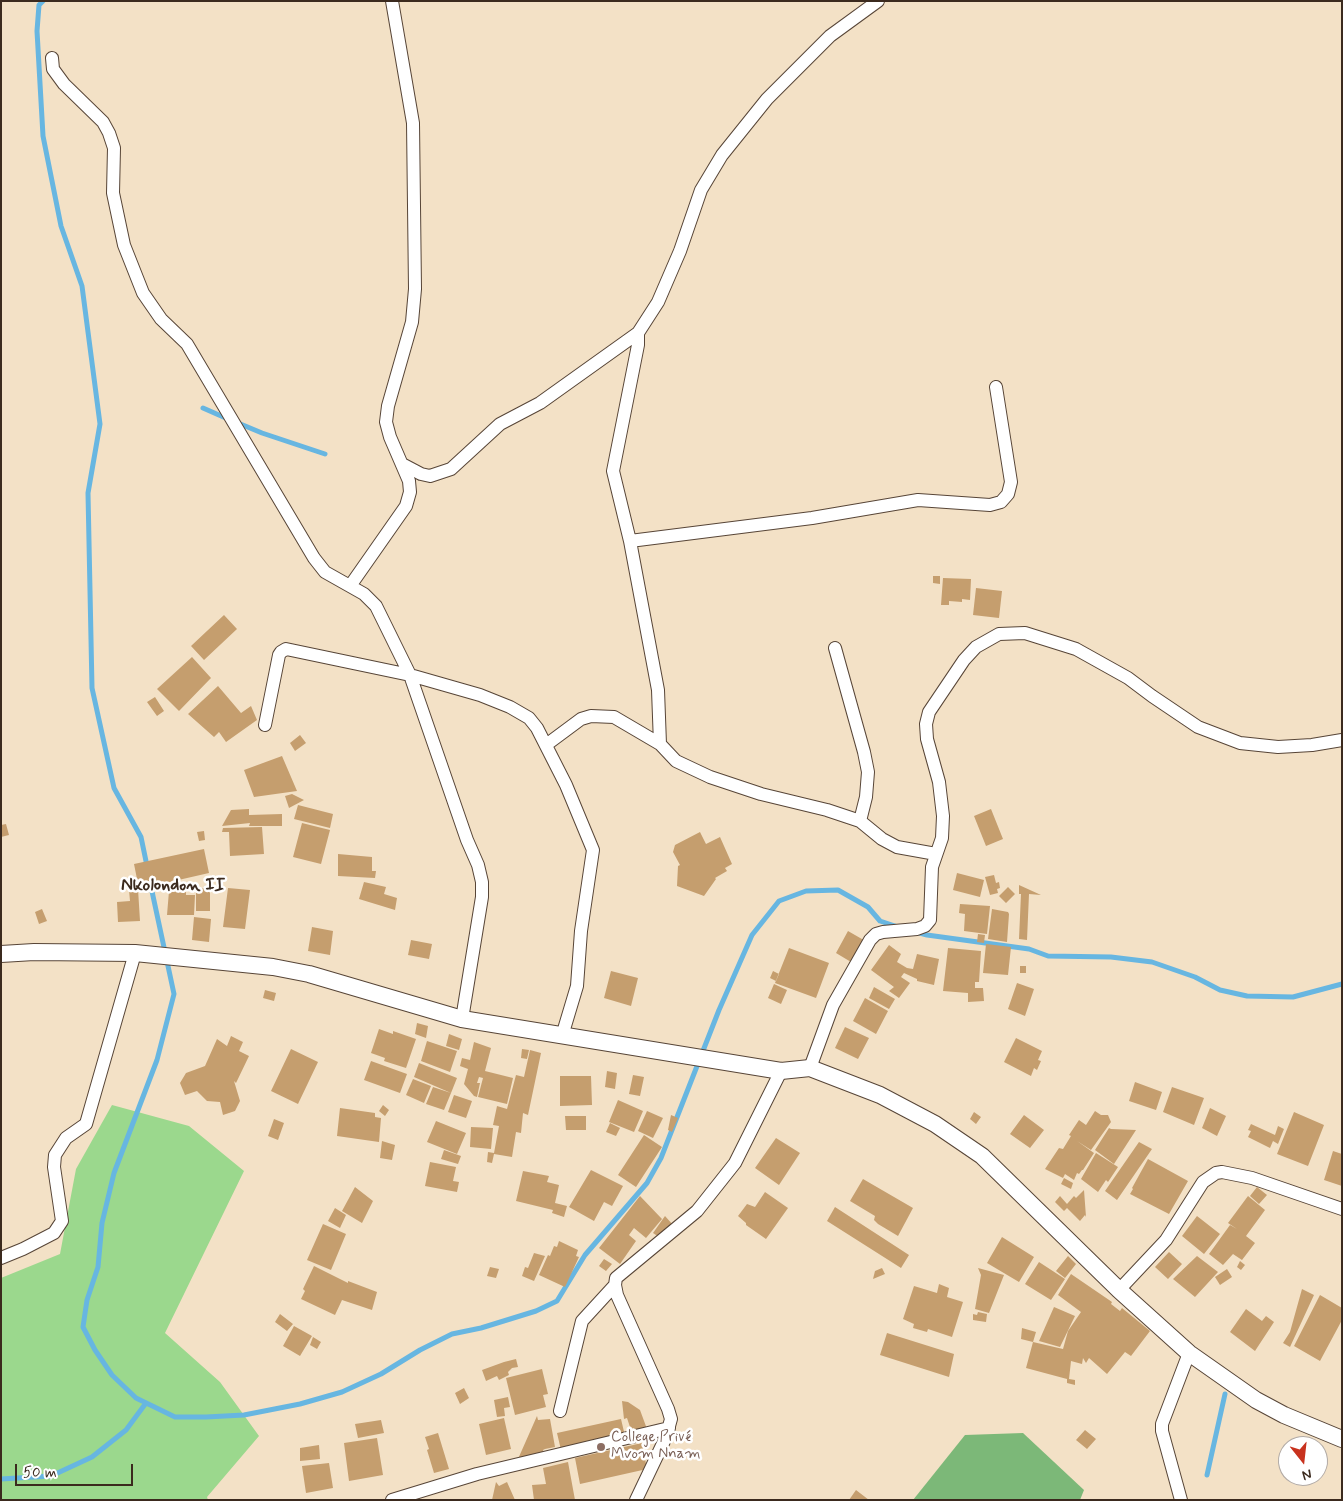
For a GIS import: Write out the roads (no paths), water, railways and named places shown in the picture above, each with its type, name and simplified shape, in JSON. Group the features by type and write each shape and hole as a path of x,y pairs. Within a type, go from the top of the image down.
{"street":[{"path":"350,586 406,506 410,492 409,480 390,437 386,422 388,406 412,322 415,289 413,123 392,1"},
{"path":"402,464 421,474 430,476 451,469 500,424 540,403 638,333 658,302 680,251 701,190 722,155 767,99 830,36 878,1"},
{"path":"52,58 54,69 64,84 103,122 109,133 114,148 113,193 124,245 143,294 160,319 187,344 314,558 325,572 364,594 376,606 410,676 466,840 478,865 482,882 482,897 462,1019"},
{"path":"638,333 638,345 613,471 630,541 658,690 660,744"},
{"path":"630,541 812,518 918,500 990,505 1002,502 1008,494 1011,482 996,387"},
{"path":"810,1068 833,1005 870,940 876,934 883,932 917,929 925,926 930,920 932,867 942,838 943,816 939,782 927,739 926,724 929,712 964,660 976,647 1000,634 1026,633 1076,649 1128,678 1198,727 1240,743 1278,747 1312,745 1342,740"},
{"path":"835,648 868,772 866,797 860,821"},
{"path":"265,724 279,655 286,649 410,676 480,695 510,707 529,718 537,728 566,785 593,850 581,932 578,986 562,1036"},
{"path":"546,745 581,719 591,716 614,717 660,744 676,761 710,777 761,794 827,810 860,821 882,839 898,847 936,854"},
{"path":"1,954 34,952 135,953 273,967 309,974 462,1019 781,1071 810,1068 880,1095 935,1124 982,1156 1118,1290 1189,1353 1256,1400 1284,1415 1342,1439"},
{"path":"1,1258 54,1233 62,1221 54,1167 55,1155 66,1138 86,1124 135,953"},
{"path":"636,1500 669,1428 671,1419 617,1295 616,1278 697,1211 735,1163 781,1071"},
{"path":"1118,1290 1166,1240 1203,1182 1216,1173 1222,1172 1252,1178 1342,1209"},
{"path":"560,1411 582,1321 615,1285"},
{"path":"1181,1500 1162,1424 1189,1353"},
{"path":"392,1500 477,1474 669,1428"}],"waterway":[{"path":"43,1 39,5 37,31 43,136 61,226 82,286 100,424 88,493 92,688 114,788 141,837 147,866"},
{"path":"203,408 228,419"},
{"path":"238,423 325,454"},
{"path":"150,882 174,994 157,1060 114,1173 102,1223 98,1267 87,1300 83,1327 95,1350 112,1375 136,1398 175,1417 244,1415 300,1404 342,1392 381,1374 420,1350 452,1334 481,1328 536,1311 557,1301 585,1255 647,1183 661,1158 719,1010 752,935 779,901 806,891 838,890 868,907 880,921 898,927"},
{"path":"916,932 1029,949 1048,956 1111,957 1152,962 1195,977 1220,990 1247,996 1293,997 1342,984"},
{"path":"1207,1475 1225,1394"},
{"path":"1,1479 51,1476 92,1457 126,1430 146,1403"}],"place":[{"name":"College Privé Mvom Nnam","path":"601,1447"}],"district":[{"name":"Nkolondon II","path":"173,886"}]}
